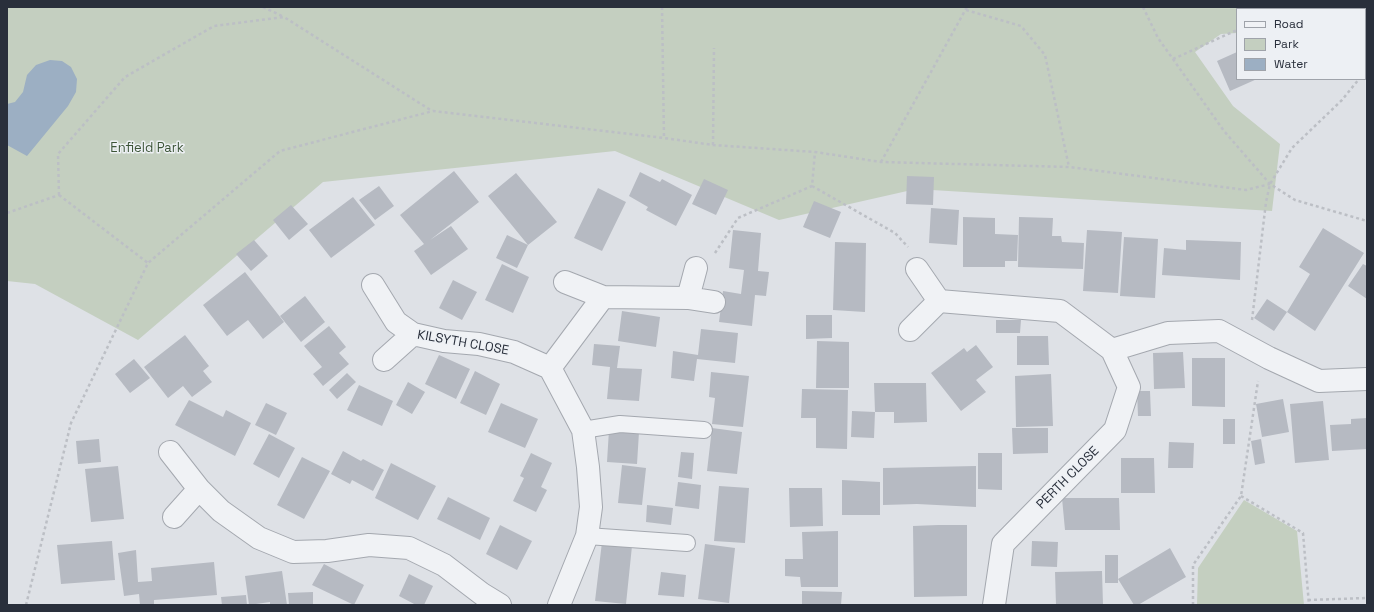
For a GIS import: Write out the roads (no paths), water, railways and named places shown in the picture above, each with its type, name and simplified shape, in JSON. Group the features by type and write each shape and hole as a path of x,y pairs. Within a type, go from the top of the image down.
{"street":[{"path":"688,298 696,268"},
{"path":"910,330 939,301 917,269"},
{"path":"565,282 603,297 688,298 714,302"},
{"name":"KILSYTH CLOSE","path":"373,285 396,322 413,334 444,340 479,344 514,352 550,368"},
{"path":"559,605 587,536 590,507 588,467 582,430 550,368 603,297"},
{"name":"PERTH CLOSE","path":"939,301 1060,310 1112,350 1129,386 1116,430 1003,544 994,605"},
{"path":"1112,350 1168,333 1219,331 1262,354 1319,381 1367,379"},
{"path":"384,360 413,334"},
{"path":"170,452 199,489 220,511 259,538 292,552 327,552 368,545 409,548 444,565 482,594 500,605"},
{"path":"174,517 199,489"}],"lane":[{"path":"582,430 620,424 704,430"},
{"path":"587,536 687,543"}],"water":[{"path":"50,60 62,61 71,67 77,79 76,92 68,106 27,156 7,145 7,104 15,102 23,92 27,75 36,65"}],"park label":[{"name":"Enfield Park","path":"147,148"}]}
